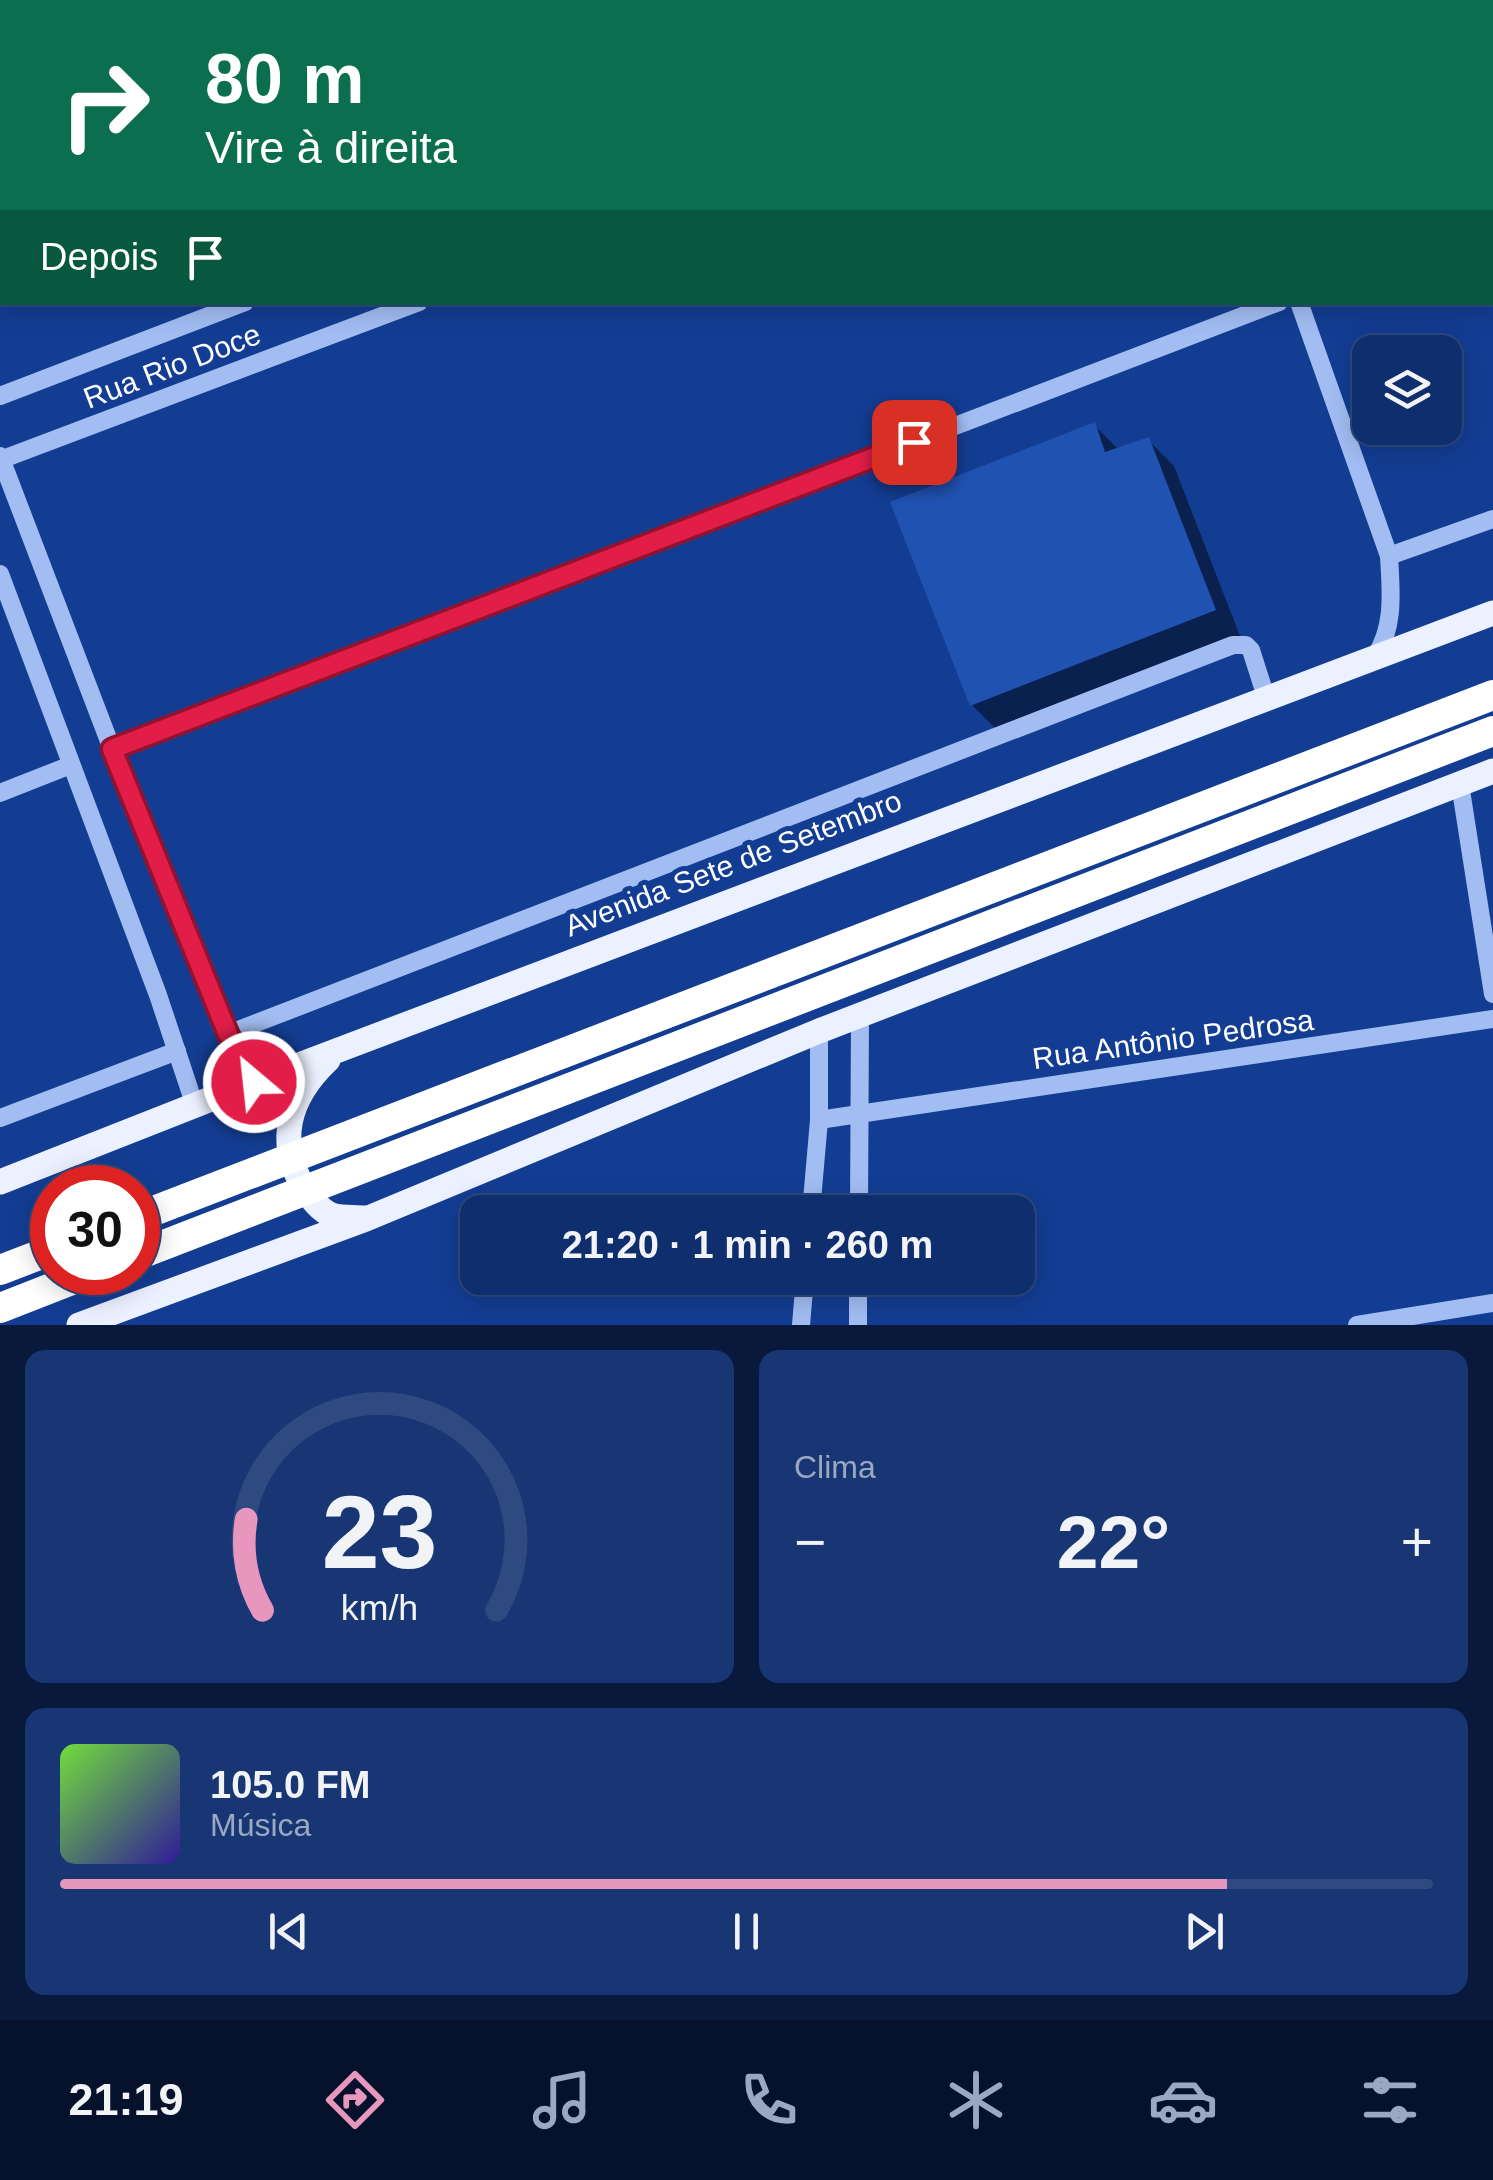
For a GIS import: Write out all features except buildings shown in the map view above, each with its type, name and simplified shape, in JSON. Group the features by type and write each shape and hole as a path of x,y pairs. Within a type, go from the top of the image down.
{"highway":[{"path":"160,1210 1493,695"},
{"path":"160,1246 1493,731"},
{"path":"0,1270 30,1258"},
{"path":"0,1308 33,1295"}],"main road":[{"name":"Avenida Sete de Setembro","path":"0,1182 1493,612"},
{"path":"79,1325 366,1219 818,1031 1493,771"},
{"path":"335,1053 308,1078 292,1111 291,1160 312,1200 330,1214 366,1219"}],"street":[{"name":"Rua Rio Doce","path":"0,396 237,305"},
{"name":"Rua Rio Doce","path":"0,459 411,305"},
{"path":"112,749 1271,305"},
{"path":"1300,305 1389,556 1389,621 1385,641 1374,657"},
{"path":"0,459 228,1034 254,1082"},
{"path":"1389,556 1493,519"},
{"path":"0,574 195,1106"},
{"name":"Avenida Sete de Setembro","path":"228,1034 1225,647 1241,644 1251,650 1266,697"},
{"path":"0,793 72,765"},
{"path":"1460,784 1493,994"},
{"path":"859,1195 860,1017"},
{"name":"Rua Antônio Pedrosa","path":"818,1120 1493,1019"},
{"path":"812,1195 818,1120 818,1031"},
{"path":"0,1118 178,1051"},
{"path":"802,1325 805,1295"},
{"path":"858,1295 858,1325"},
{"path":"1358,1325 1493,1303"}],"route":[{"path":"254,1082 228,1034 112,749 914,442"}]}
